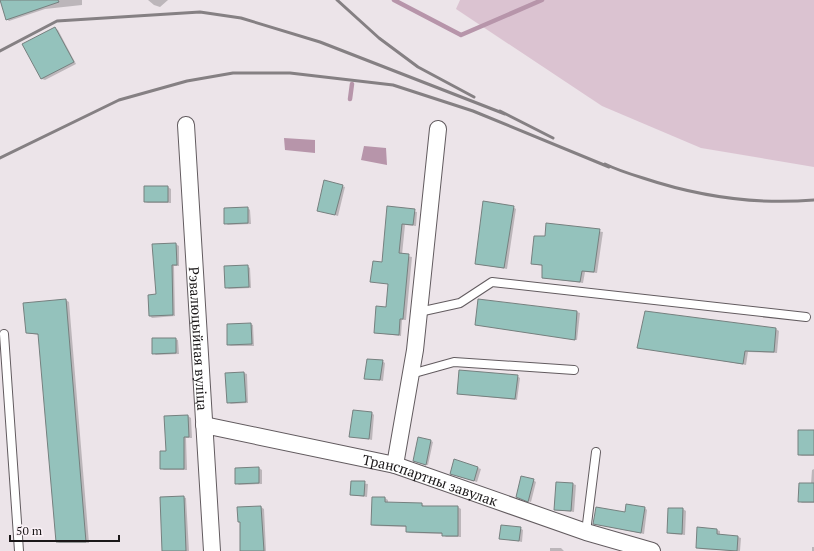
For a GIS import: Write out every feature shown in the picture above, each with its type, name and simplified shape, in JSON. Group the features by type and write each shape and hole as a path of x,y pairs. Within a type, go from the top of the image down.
{"street":[{"name":"Рэвалюцыйная вуліца","path":"186,125 212,551"},
{"path":"395,465 411,374 419,312 438,130"},
{"name":"Транспартны завулак","path":"204,425 395,465 586,532 652,551"}],"lane":[{"path":"419,312 460,303 492,282 806,317"},
{"path":"4,334 19,551"},
{"path":"411,374 454,362 574,370"},
{"path":"586,532 596,452"}],"shaded area":[{"path":"460,0 814,0 814,167 701,148 602,106 456,9"},
{"path":"284,138 315,140 315,153 285,150"},
{"path":"364,146 386,148 387,165 361,160"}],"building":[{"path":"0,0 58,0 59,2 6,20"},
{"path":"55,27 74,62 41,79 22,44"},
{"path":"324,180 343,185 335,215 317,211"},
{"path":"144,186 168,186 168,202 144,202"},
{"path":"483,201 514,206 504,268 475,264"},
{"path":"387,206 415,209 413,225 402,224 399,253 409,254 403,319 400,319 399,335 374,333 376,306 386,307 388,284 370,282 373,261 382,262"},
{"path":"248,207 248,223 224,224 224,208"},
{"path":"546,223 600,229 594,272 582,271 580,282 542,278 542,265 531,264 534,236 545,236"},
{"path":"176,243 177,265 172,265 173,315 149,316 148,295 156,294 152,244"},
{"path":"248,265 249,287 225,288 224,266"},
{"path":"66,299 86,542 56,542 38,334 26,333 23,303"},
{"path":"478,299 577,311 575,340 475,325"},
{"path":"645,311 776,328 774,352 745,351 743,364 637,348"},
{"path":"251,323 252,344 227,345 227,324"},
{"path":"152,338 176,338 176,353 152,354"},
{"path":"367,359 383,360 380,380 364,379"},
{"path":"459,370 518,375 515,399 457,394"},
{"path":"244,372 246,402 227,403 225,373"},
{"path":"353,410 372,412 369,439 349,437"},
{"path":"188,415 189,437 184,437 184,469 160,469 160,451 166,451 164,416"},
{"path":"798,430 814,430 814,455 798,455"},
{"path":"418,437 431,440 426,465 413,461"},
{"path":"454,459 478,467 474,481 450,474"},
{"path":"259,467 259,483 235,484 235,468"},
{"path":"521,476 534,479 528,502 516,497"},
{"path":"351,481 365,481 364,496 350,495"},
{"path":"556,482 573,483 571,511 554,510"},
{"path":"799,483 814,483 814,502 798,502"},
{"path":"184,496 186,551 162,551 160,497"},
{"path":"372,497 385,497 385,502 422,503 422,506 458,506 458,536 442,536 442,533 406,532 406,526 371,525"},
{"path":"626,504 645,507 641,533 593,524 596,507 625,512"},
{"path":"261,506 264,551 240,551 240,522 238,522 237,507"},
{"path":"668,508 683,508 682,534 667,533"},
{"path":"501,525 521,527 519,541 499,539"},
{"path":"697,527 717,529 717,534 738,536 737,551 696,548"}],"waterway":[{"path":"394,0 461,35 542,0"},
{"path":"350,99 352,84"}],"railway":[{"path":"337,0 379,38 418,67 474,97"},
{"path":"0,51 57,21 200,12 241,18 320,42 505,114"},
{"path":"0,158 119,100 187,81 233,73 290,73 393,85 473,111 609,167"},
{"path":"500,111 553,138"},
{"path":"605,164 664,185 706,195 770,201 814,200"}]}
